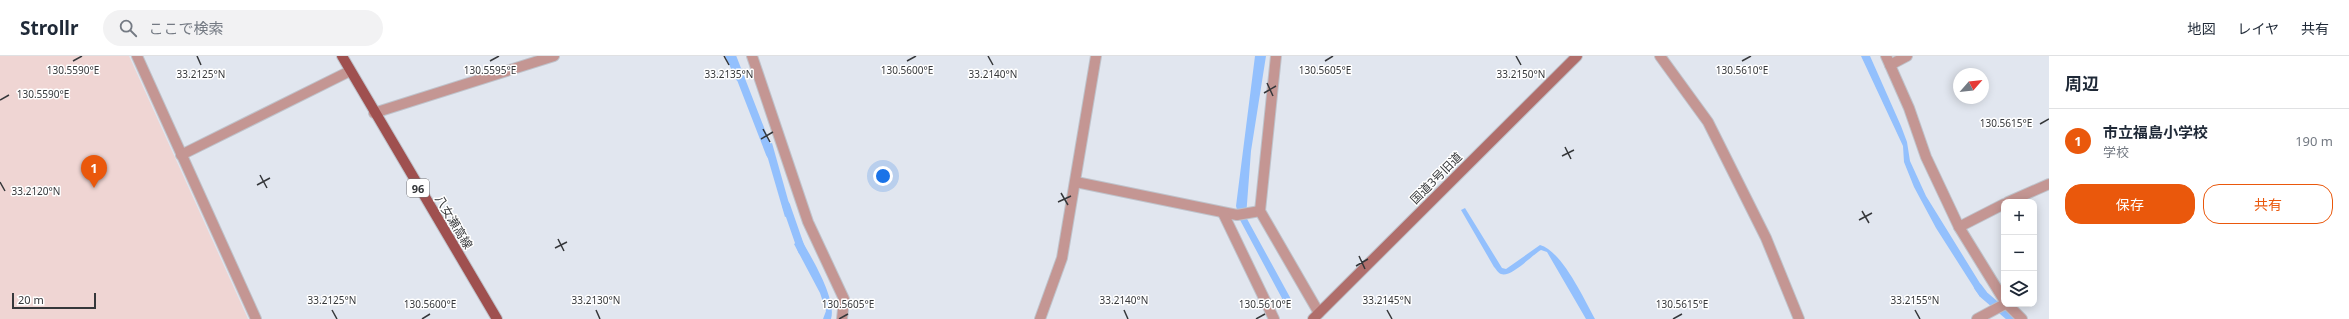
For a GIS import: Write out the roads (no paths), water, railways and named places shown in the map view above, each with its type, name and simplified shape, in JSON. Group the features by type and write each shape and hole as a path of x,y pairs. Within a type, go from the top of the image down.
{"main road":[{"name":"八女瀬高線","path":"342,56 374,113 497,319"}],"street":[{"path":"137,56 256,319"},
{"path":"374,113 554,56"},
{"path":"752,56 808,222 844,299 842,319"},
{"path":"1040,319 1062,258 1096,56"},
{"path":"1276,56 1260,211 1316,316"},
{"name":"国道3号旧道","path":"1316,316 1577,56"},
{"path":"1660,56 1708,122 1766,238 1799,319"},
{"path":"1907,56 1888,60 1910,108 1926,157 1959,227 2001,295"},
{"path":"181,155 350,71"},
{"path":"1076,182 1223,213 1237,215 1260,211"},
{"path":"2015,199 2049,184"},
{"path":"1959,227 2001,206"},
{"path":"1223,213 1274,319"},
{"path":"1977,319 2001,307"},
{"path":"2009,307 2022,319"}],"water":[{"path":"725,56 735,56 745,79 737,81"},
{"path":"1255,56 1266,56 1251,151 1246,217 1292,301 1285,304 1240,220 1236,206"},
{"path":"1861,56 1870,56 1901,126 1907,142 1910,161 1926,196 1986,293 1980,297 1936,228 1914,187 1904,162 1903,146"},
{"path":"772,143 792,214 785,217 764,145"},
{"path":"1465,208 1502,268 1506,269 1540,245 1548,249 1556,256 1572,277 1595,319 1586,319 1547,252 1541,250 1510,273 1499,273 1461,210"},
{"path":"801,239 827,290 832,311 831,319 823,319 826,311 820,293 794,244"}],"waterway":[{"path":"732,56 770,154"},
{"path":"786,205 802,251"},
{"path":"1978,287 1984,295 2012,319"}],"place":[{"name":"市立福島小学校","path":"94,188"}]}
